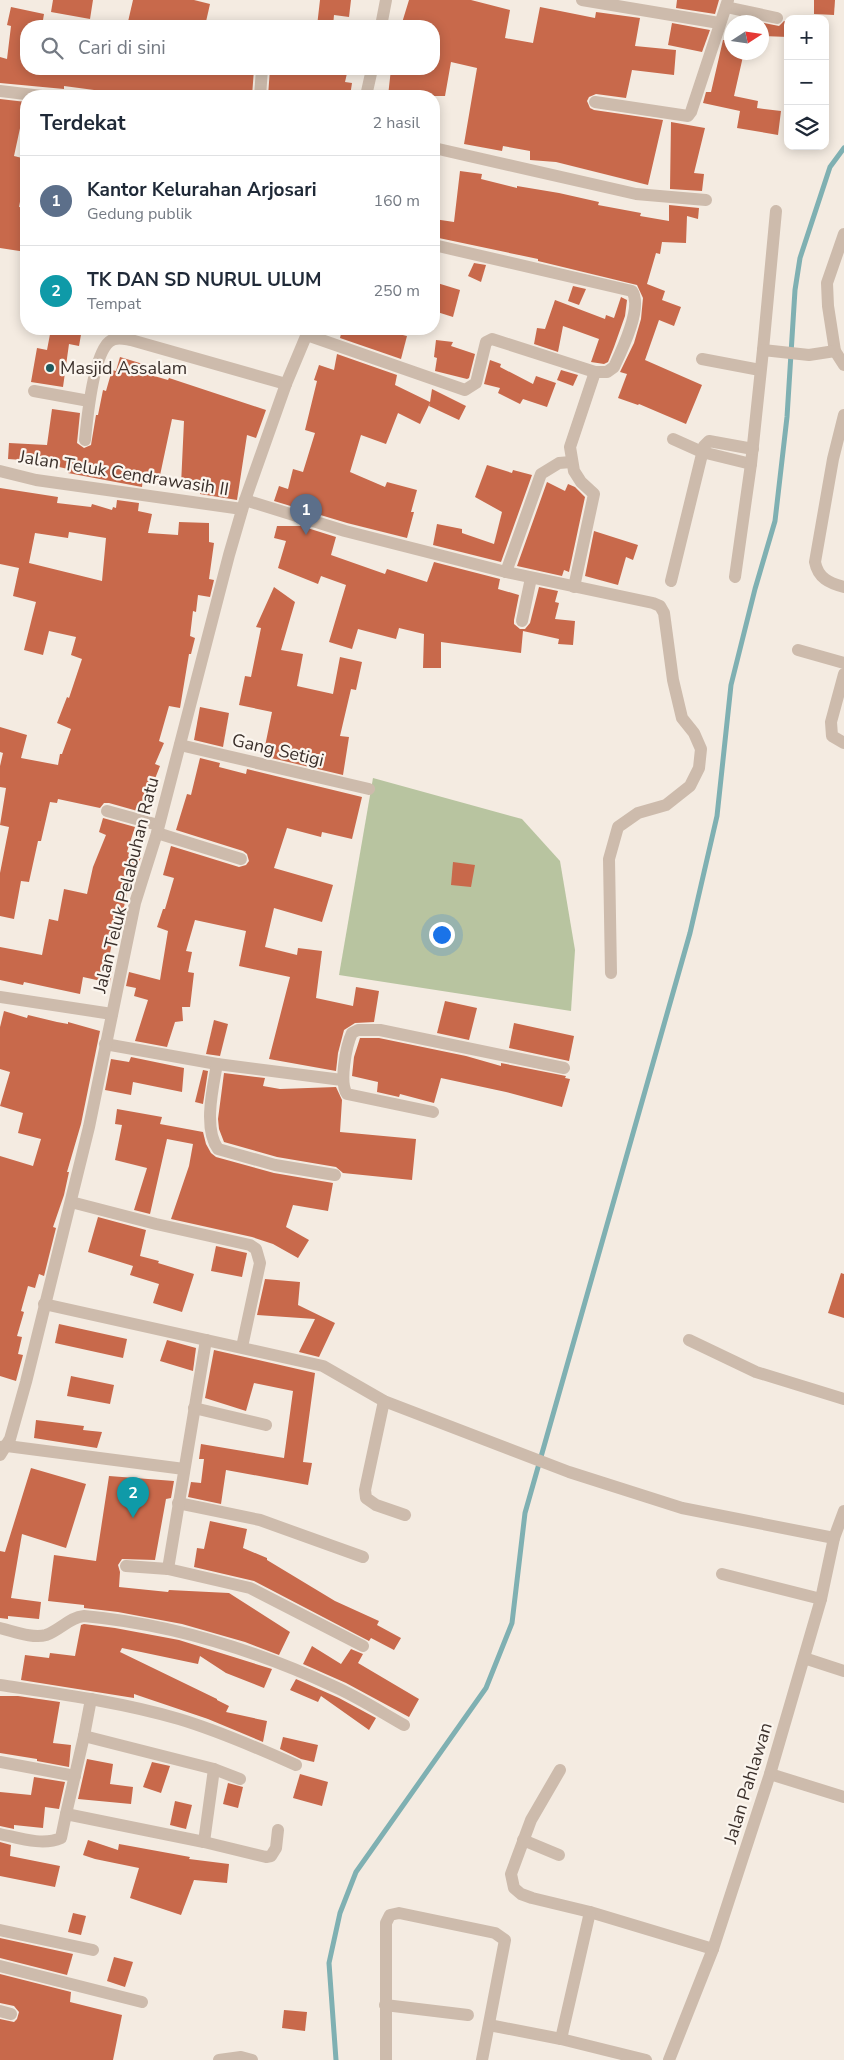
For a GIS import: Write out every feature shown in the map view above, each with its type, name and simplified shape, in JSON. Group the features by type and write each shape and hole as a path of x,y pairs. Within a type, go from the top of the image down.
{"street":[{"path":"382,20 386,0"},
{"path":"587,0 719,23"},
{"path":"595,102 688,116 708,64 719,23 727,3 778,18"},
{"path":"260,90 262,75"},
{"path":"367,90 371,75"},
{"path":"0,91 20,93"},
{"path":"440,149 636,194 706,200"},
{"path":"735,577 753,449 776,211"},
{"path":"844,234 827,283 828,306 835,351 844,365"},
{"path":"316,335 465,390 476,383 486,342 492,339 595,372 607,372 615,365 636,309 635,297 632,291 440,246"},
{"name":"Jalan Teluk Pelabuhan Ratu","path":"2,1449 26,1382 89,1127 136,903 243,505 286,384 307,335"},
{"path":"85,440 89,401 105,347 111,340 118,338 286,384"},
{"path":"763,350 809,355 835,351"},
{"path":"702,359 760,370"},
{"path":"574,587 594,494 581,482 574,471 570,448 595,372"},
{"path":"34,391 89,401"},
{"path":"844,415 833,459 815,562 822,578 831,584 844,587"},
{"path":"673,439 702,452 751,464"},
{"path":"671,581 704,446 709,441 753,449"},
{"path":"506,572 541,474 559,463 571,462"},
{"name":"Jalan Teluk Cendrawasih II","path":"0,472 36,480 243,505 506,572 660,606 664,612 673,680 682,718 694,733 700,749 699,768 690,786 666,805 638,813 618,827 609,859 611,973"},
{"path":"522,621 531,578"},
{"path":"798,650 844,663"},
{"path":"844,674 831,722 832,736 844,743"},
{"name":"Gang Setigi","path":"180,745 369,789"},
{"path":"107,811 241,859"},
{"path":"0,996 112,1014"},
{"path":"432,1112 386,1101 349,1095 344,1089 342,1080 350,1037 353,1032 358,1030 388,1032 564,1068"},
{"path":"105,1044 217,1064 342,1080"},
{"path":"217,1064 211,1116 214,1141 218,1149 275,1165 335,1175"},
{"path":"71,1202 156,1224 250,1245 256,1249 260,1256 260,1263 242,1347"},
{"path":"44,1304 323,1366 384,1401 569,1472 682,1508 834,1538"},
{"path":"168,1569 206,1340"},
{"path":"689,1340 756,1372 844,1399"},
{"path":"384,1401 365,1490 366,1498 376,1505 405,1515"},
{"path":"194,1408 266,1425"},
{"path":"2,1449 184,1469"},
{"path":"178,1503 260,1520 363,1557"},
{"name":"Jalan Pahlawan","path":"669,2060 713,1949 770,1774 821,1599 834,1538 844,1511"},
{"path":"126,1566 168,1569 250,1588 363,1646"},
{"path":"722,1574 821,1599"},
{"path":"0,1628 43,1636 76,1618 84,1616 164,1628 211,1639 245,1650 334,1686 404,1725"},
{"path":"804,1658 844,1671"},
{"path":"0,1685 91,1699 180,1719 255,1747 296,1765"},
{"path":"0,1834 36,1841 56,1841 61,1838 91,1699"},
{"path":"84,1736 214,1769 240,1779"},
{"path":"0,1762 75,1776"},
{"path":"204,1842 214,1769"},
{"path":"560,1770 531,1820 523,1840 511,1874 514,1888 521,1894 532,1898 590,1912 713,1949"},
{"path":"770,1774 844,1797"},
{"path":"66,1814 268,1857 276,1848 278,1830"},
{"path":"523,1840 560,1855"},
{"path":"561,2039 590,1912"},
{"path":"386,2060 386,1923 390,1915 398,1913 495,1933 506,1940 482,2060"},
{"path":"0,1930 93,1950"},
{"path":"0,1966 142,2002"},
{"path":"385,2005 468,2015"},
{"path":"489,2025 561,2039 646,2060"},
{"path":"219,2060 241,2057 252,2060"}],"green space":[{"path":"373,778 522,819 560,861 575,950 571,1011 339,975"}],"building":[{"path":"53,0 93,0 90,19 51,12"},
{"path":"133,0 194,0 210,4 206,20 128,20"},
{"path":"320,0 351,0 349,17 334,15 334,20 318,20"},
{"path":"409,0 471,0 510,10 505,38 533,43 540,7 595,18 596,12 640,18 635,46 676,50 674,75 632,70 626,98 596,94 589,97 587,101 590,108 594,110 663,120 648,185 556,162 530,160 530,151 503,146 502,151 464,144 477,68 451,62 445,96 440,96 440,90 389,90 390,75 440,75 440,20 403,20"},
{"path":"677,0 719,0 715,14 676,8"},
{"path":"814,0 835,0 834,15 814,14"},
{"path":"11,7 44,14 43,20 20,20 20,75 254,75 252,90 94,90 64,86 64,89 0,83 0,57 7,59 11,26 7,25"},
{"path":"784,21 784,37 769,36 769,24 779,26"},
{"path":"672,23 710,30 702,52 668,45"},
{"path":"724,40 724,60 742,60 734,96 758,101 757,108 781,111 778,135 737,128 740,111 703,103 706,92 711,92"},
{"path":"270,75 347,75 345,82 352,83 351,90 268,90"},
{"path":"0,99 20,101 20,128 14,156 20,158 20,251 0,248"},
{"path":"671,122 705,128 694,173 704,174 702,191 670,189"},
{"path":"460,171 482,174 481,179 517,188 517,186 559,193 599,202 598,205 641,213 640,216 669,221 669,205 699,208 698,219 687,216 686,243 662,242 660,254 656,253 647,284 665,291 662,300 681,307 674,326 659,320 645,360 702,385 686,424 639,404 618,398 627,374 620,372 634,343 641,319 643,298 637,285 538,261 538,259 440,238 440,220 454,222"},
{"path":"474,263 486,265 481,282 468,276"},
{"path":"440,284 460,290 453,317 440,313"},
{"path":"573,286 586,289 579,305 568,301"},
{"path":"621,297 627,300 625,316 608,362 604,364 591,362 599,339 563,326 558,352 534,344 537,328 545,329 555,300 605,319 606,315 614,318"},
{"name":"Masjid Assalam","path":"50,335 81,335 79,346 69,344 63,387 31,382 37,348 47,350"},
{"path":"341,335 407,336 401,359 340,338"},
{"path":"436,340 453,342 451,346 475,354 469,378 435,371 437,358 434,357"},
{"path":"337,354 397,375 395,385 430,402 432,389 466,406 459,420 429,406 430,403 420,424 398,413 386,444 361,435 350,472 385,487 387,482 417,490 411,512 414,512 407,538 347,523 274,501 279,486 288,489 293,469 303,472 315,433 305,430 317,381 314,380 319,365 334,370"},
{"path":"120,357 143,364 140,372 168,380 169,378 266,410 256,438 247,435 237,500 200,494 200,489 181,485 184,421 172,419 159,480 143,477 142,487 68,473 68,469 50,465 51,462 8,459 9,443 47,445 52,409 80,413 77,443 84,448 91,445 96,415 98,415 103,390 106,391 112,370 116,371"},
{"path":"490,360 501,364 500,367 533,384 536,376 556,383 547,407 523,399 520,404 498,393 500,388 484,384"},
{"path":"561,370 578,375 573,386 557,380"},
{"path":"487,465 512,473 513,470 532,475 501,562 433,545 437,524 462,529 462,533 494,544 502,512 475,497"},
{"path":"547,482 565,491 568,484 575,487 585,497 569,572 564,570 562,576 517,566"},
{"path":"0,488 58,497 57,503 91,507 92,504 112,510 113,507 116,508 117,500 139,503 138,511 152,514 148,533 178,535 179,522 209,523 209,542 214,543 209,579 214,580 210,597 198,595 196,612 193,611 190,636 195,638 191,654 189,654 180,708 169,706 159,741 164,743 155,764 160,766 149,794 147,793 141,812 109,803 104,803 100,808 58,799 57,803 50,802 41,841 38,841 29,882 21,881 14,919 0,916 0,873 9,827 0,825 6,788 0,787 0,766 3,753 0,752 0,727 27,735 21,758 58,765 60,754 62,754 71,729 57,723 67,697 69,698 82,659 71,655 76,637 49,631 43,655 24,650 36,602 13,596 19,568 0,564","holes":["69,532 106,538 102,581 29,563 35,533 68,538"]},
{"path":"277,526 301,526 336,537 331,555 385,574 387,569 427,582 434,562 500,579 498,589 519,595 514,624 520,629 525,629 530,623 539,587 558,591 555,602 559,603 555,619 575,621 573,645 558,644 559,639 523,631 521,653 441,642 441,668 423,668 424,634 399,628 396,639 358,629 352,649 329,642 346,585 321,576 318,584 278,568 286,541 274,538"},
{"path":"594,531 638,545 633,560 626,557 618,585 585,576"},
{"path":"274,587 295,602 281,650 303,654 297,686 333,694 340,657 362,662 356,690 351,689 340,736 349,737 343,775 263,756 272,712 239,705 245,676 251,677 261,628 256,627"},
{"path":"200,707 229,713 223,747 194,740"},
{"path":"200,758 220,763 219,767 246,774 247,769 362,797 352,839 322,832 321,837 287,828 274,868 333,885 322,922 274,908 265,947 297,955 298,948 322,951 316,998 353,1006 356,987 379,991 374,1022 355,1023 344,1030 336,1071 269,1059 290,977 239,966 246,931 195,920 186,951 192,952 188,972 194,973 190,1007 182,1007 183,1021 175,1022 167,1047 135,1041 148,1000 134,996 136,988 126,986 129,972 160,980 168,931 157,927 163,909 165,909 174,878 163,875 171,846 239,867 246,865 249,861 247,854 243,851 176,830 187,794 191,795"},
{"path":"103,818 135,827 127,852 141,857 135,872 132,871 119,929 115,928 108,963 114,964 110,983 83,977 80,994 24,982 23,985 0,980 0,947 42,955 49,919 58,921 64,889 87,894 93,867 106,835 99,832"},
{"path":"453,862 475,865 471,887 451,885"},
{"path":"445,1001 477,1008 469,1040 437,1033"},
{"path":"4,1011 27,1018 28,1015 68,1024 68,1022 100,1031 81,1124 67,1172 69,1172 64,1195 53,1227 56,1228 44,1276 39,1274 35,1288 28,1286 21,1311 24,1312 17,1336 22,1337 18,1354 23,1355 16,1381 0,1376 0,1156 33,1166 41,1139 18,1133 23,1113 0,1106 10,1072 0,1069 0,1027"},
{"path":"214,1020 228,1024 220,1056 206,1054"},
{"path":"514,1023 574,1036 569,1061 509,1048"},
{"path":"360,1038 379,1038 466,1056 501,1066 501,1063 566,1076 565,1078 570,1079 562,1107 506,1092 441,1078 434,1103 400,1094 399,1097 377,1092 378,1082 352,1076 354,1057"},
{"path":"131,1057 184,1068 182,1092 133,1082 131,1095 105,1090 111,1059 129,1062"},
{"path":"203,1070 208,1071 203,1104 195,1102"},
{"path":"224,1073 265,1078 263,1086 280,1089 336,1087 342,1100 340,1132 416,1139 412,1180 343,1173 336,1167 277,1157 224,1142 219,1129 218,1119"},
{"path":"117,1109 162,1117 160,1124 203,1132 206,1144 211,1153 216,1157 274,1173 333,1183 328,1211 293,1205 286,1227 309,1240 298,1258 273,1244 252,1237 171,1219 189,1166 193,1144 167,1139 150,1214 134,1210 147,1168 115,1160 122,1125 115,1124"},
{"path":"98,1217 146,1230 140,1256 194,1274 182,1312 153,1303 159,1284 130,1275 133,1266 88,1252"},
{"path":"216,1246 247,1253 242,1277 211,1271"},
{"path":"841,1273 844,1274 844,1318 828,1313"},
{"path":"265,1279 300,1282 298,1305 335,1323 319,1357 299,1352 315,1319 257,1315"},
{"path":"59,1324 127,1339 123,1358 55,1343"},
{"path":"167,1340 196,1348 193,1371 160,1361"},
{"path":"214,1350 315,1373 303,1462 312,1463 308,1485 226,1470 221,1504 188,1497 191,1482 201,1483 204,1459 199,1459 201,1444 284,1458 293,1391 254,1383 246,1411 205,1398"},
{"path":"71,1376 114,1385 110,1404 67,1396"},
{"path":"36,1420 84,1426 83,1430 102,1432 97,1448 34,1438"},
{"path":"31,1468 86,1484 66,1548 22,1534 11,1598 41,1602 39,1619 8,1616 8,1619 0,1618 0,1551 5,1552"},
{"path":"109,1476 174,1481 171,1498 166,1499 155,1560 122,1559 118,1565 120,1572 119,1587 168,1592 169,1590 229,1593 290,1632 279,1655 245,1642 182,1624 118,1612 84,1608 84,1605 48,1601 54,1555 96,1561"},
{"path":"210,1521 247,1529 243,1548 267,1558 267,1560 335,1601 379,1621 377,1625 401,1638 394,1650 371,1638 369,1641 254,1581 194,1567 197,1548 204,1549"},
{"path":"81,1625 179,1640 272,1669 264,1688 226,1673 200,1656 198,1664 122,1648 120,1652 217,1699 229,1706 226,1712 267,1721 263,1742 208,1719 134,1694 134,1698 21,1680 25,1655 49,1658 50,1653 75,1656"},
{"path":"312,1646 341,1664 351,1649 363,1654 358,1663 419,1699 409,1717 346,1683 303,1664"},
{"path":"296,1679 339,1698 376,1718 369,1730 321,1696 318,1702 290,1690"},
{"path":"0,1696 18,1696 60,1702 53,1743 71,1745 69,1767 0,1753"},
{"path":"283,1737 318,1745 314,1762 301,1759 280,1749"},
{"path":"87,1759 113,1764 110,1784 133,1787 131,1804 78,1799"},
{"path":"152,1762 170,1766 161,1793 143,1787"},
{"path":"300,1774 328,1782 322,1806 293,1798"},
{"path":"34,1777 65,1782 59,1809 45,1807 43,1828 14,1825 14,1829 0,1826 0,1792 31,1795"},
{"path":"228,1783 243,1787 238,1808 223,1804"},
{"path":"175,1801 192,1805 186,1829 170,1825"},
{"path":"88,1840 118,1850 119,1844 190,1857 189,1859 229,1864 227,1883 194,1880 181,1915 130,1898 139,1868 83,1855"},
{"path":"0,1842 11,1845 10,1856 60,1866 55,1887 0,1876"},
{"path":"73,1913 86,1916 81,1935 68,1932"},
{"path":"0,1938 73,1954 67,1975 0,1958"},
{"path":"114,1957 133,1962 125,1987 107,1981"},
{"path":"0,1974 71,1992 70,2002 122,2015 113,2060 0,2060 0,2019 14,2022 19,2012 14,2006 0,2003"},
{"path":"284,2010 307,2012 305,2031 282,2028"}],"waterway":[{"path":"336,2060 329,1963 340,1913 356,1872 486,1688 512,1623 525,1513 690,933 717,816 731,685 755,589 775,521 787,417 795,290 800,258 830,167 844,148"}],"place":[{"name":"Masjid Assalam","path":"50,368"},
{"name":"Kantor Kelurahan Arjosari","path":"306,535"},
{"name":"TK DAN SD NURUL ULUM","path":"133,1518"}]}
